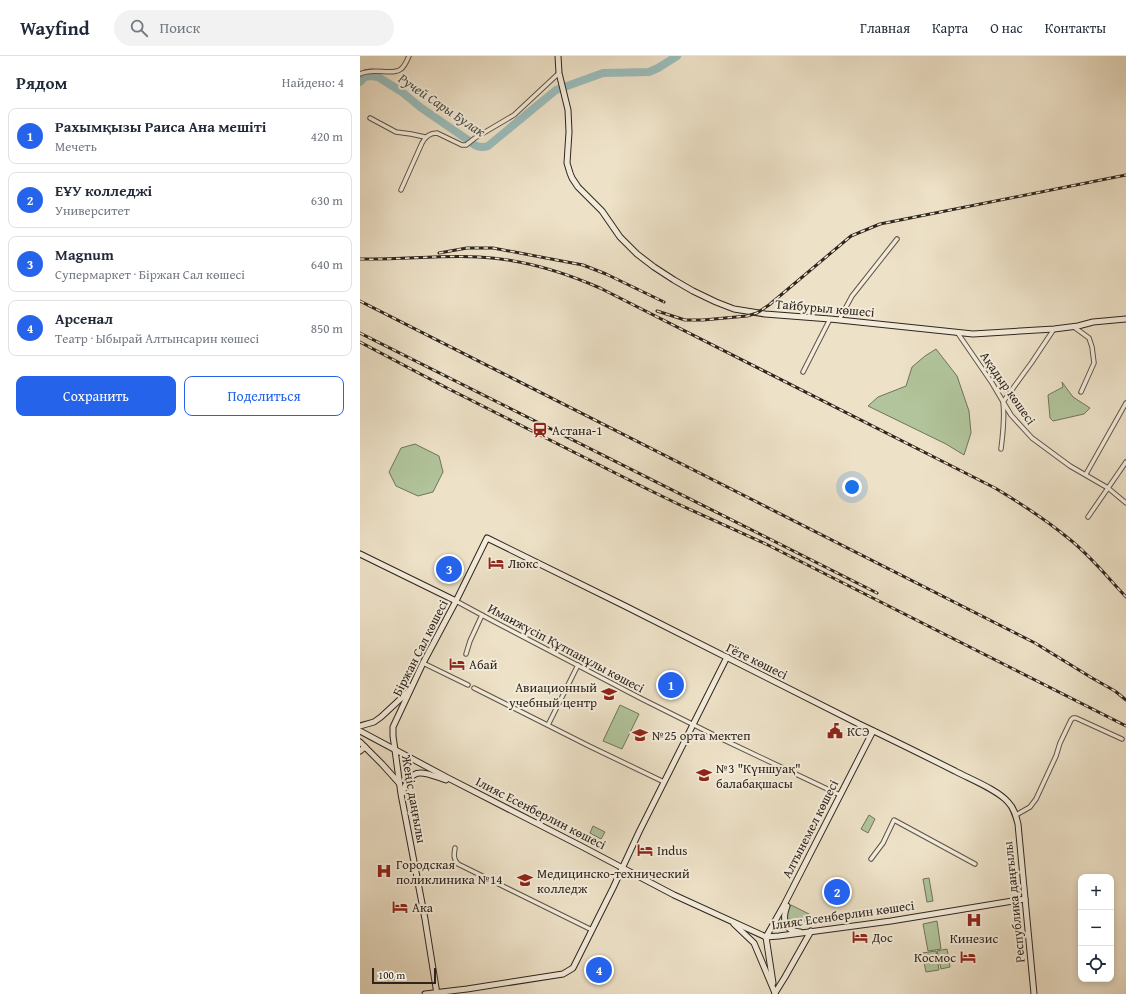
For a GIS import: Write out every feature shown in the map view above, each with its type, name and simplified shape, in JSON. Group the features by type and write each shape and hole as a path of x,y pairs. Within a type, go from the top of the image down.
{"main road":[{"path":"558,56 559,73"},
{"name":"Тайбурыл көшесі","path":"559,73 568,110 569,124 567,163 572,178 602,211 620,236 637,254 654,267 693,291 716,302 734,309 765,314 830,319 973,334 1054,328 1093,322 1126,320"},
{"name":"Гёте көшесі","path":"487,538 873,731 896,741 995,792 1013,808"},
{"name":"Біржан Сал көшесі","path":"394,750 393,728 423,663 487,538"},
{"path":"360,554 456,600"},
{"path":"426,994 563,974 573,968 727,657"},
{"path":"360,726 374,722 381,717 411,689"},
{"name":"Ілияс Есенберлин көшесі","path":"360,731 674,895 766,937 891,921 1025,899"},
{"name":"Алтынемел көшесі","path":"766,937 791,892 873,731"},
{"path":"360,742 400,784"},
{"path":"360,751 365,746"},
{"name":"Жеңіс даңғылы","path":"394,750 425,919 436,993"},
{"path":"401,794 411,777 424,772 459,784"},
{"name":"Республика даңғылы","path":"1013,808 1018,824 1034,994"},
{"path":"775,993 811,932 791,930 786,923 784,918 785,911 791,892"},
{"path":"730,920 754,944 775,993"},
{"path":"766,937 775,993"}],"street":[{"path":"360,74 364,71 374,70 392,72 399,71 402,69 410,56"},
{"path":"401,190 425,138 437,133 462,145 466,145 514,115 559,73"},
{"path":"370,118 396,132 412,134 425,138"},
{"path":"839,320 852,296 897,239"},
{"path":"803,372 830,319"},
{"path":"1073,326 1089,338 1094,363 1081,392"},
{"path":"1001,449 1004,421 1003,402 1054,328"},
{"name":"Ақадыр көшесі","path":"958,332 992,383 1011,415 1032,438 1070,466 1108,488 1126,503"},
{"path":"1086,474 1126,403"},
{"path":"1088,517 1126,462"},
{"name":"Иманжүсіп Құтпанұлы көшесі","path":"456,600 482,615 693,724 840,795"},
{"path":"466,654 470,641 482,615"},
{"path":"423,663 468,685"},
{"path":"548,725 578,665"},
{"path":"474,688 664,782"},
{"path":"1016,816 1030,807 1036,798 1056,756 1060,743 1073,718 1122,739"},
{"path":"871,859 884,843 894,820 975,864"},
{"path":"455,848 454,857 458,864 592,930"}],"green space":[{"path":"936,349 957,376 969,411 971,433 964,455 946,444 868,406 878,397 906,386 912,367"},
{"path":"1062,382 1073,397 1090,408 1084,414 1053,421 1050,418 1048,395 1063,387"},
{"path":"415,444 439,456 443,472 433,492 418,496 396,486 389,472 401,448"},
{"path":"620,705 639,714 622,749 603,741"},
{"path":"869,815 875,819 868,833 861,829"},
{"path":"593,826 605,832 601,839 590,833"},
{"path":"929,878 933,901 927,902 923,879"},
{"path":"791,905 811,915 808,921 787,920 785,913"},
{"path":"937,921 941,949 928,951 923,924"},
{"path":"947,949 950,967 941,969 937,951"},
{"path":"936,951 939,970 926,972 922,953"}],"waterway":[{"name":"Ручей Сары Булак","path":"360,82 365,77 378,77 402,92 420,107 473,144 482,147 488,146 556,90 603,73 649,72 677,56"}],"railway":[{"path":"657,311 685,320 747,316 757,313 769,305 851,236 880,224 1126,175"},
{"path":"439,253 467,248 493,248 583,265 606,274 664,302"},
{"path":"360,259 449,257 495,258 525,263 556,271 600,288 995,488 1023,505 1076,545 1126,597"},
{"path":"360,301 1035,643 1115,691 1126,700"},
{"path":"360,333 877,593"},
{"path":"360,342 447,388 639,485 768,545 1126,726"}],"place":[{"name":"Астана-1","path":"540,430"},
{"name":"Люкс","path":"496,563"},
{"name":"Magnum","path":"449,569"},
{"name":"Абай","path":"457,664"},
{"name":"Рахымқызы Раиса Ана мешіті","path":"671,685"},
{"name":"Авиационный учебный центр","path":"609,694"},
{"name":"КСЭ","path":"835,731"},
{"name":"№25 орта мектеп","path":"640,735"},
{"name":"№3 \"Күншуақ\" балабақшасы","path":"704,775"},
{"name":"Indus","path":"645,850"},
{"name":"Городская поликлиника №14","path":"384,871"},
{"name":"Медицинско-технический колледж","path":"525,880"},
{"name":"ЕҰУ колледжі","path":"837,892"},
{"name":"Ака","path":"400,907"},
{"name":"Кинезис","path":"974,920"},
{"name":"Дос","path":"860,937"},
{"name":"Космос","path":"968,957"},
{"name":"Арсенал","path":"599,970"}]}
